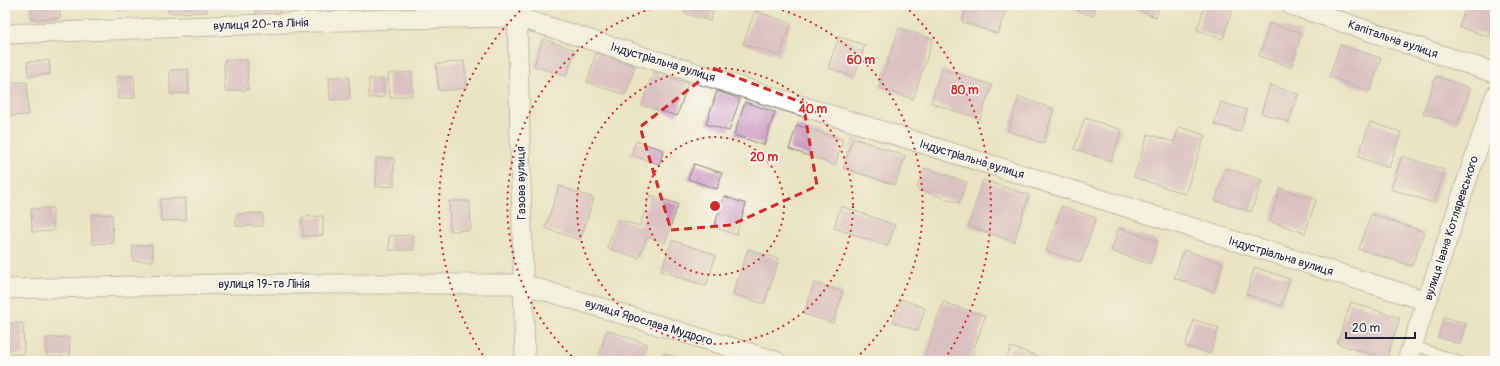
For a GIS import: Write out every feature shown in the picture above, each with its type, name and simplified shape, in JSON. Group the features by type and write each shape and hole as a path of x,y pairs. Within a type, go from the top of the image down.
{"street":[{"name":"Капітальна вулиця","path":"1291,5 1495,73"},
{"name":"вулиця 20-та Лінія","path":"5,34 394,19 517,11"},
{"name":"Газова вулиця","path":"517,11 525,361"},
{"name":"Індустріальна вулиця","path":"517,11 1426,301"},
{"name":"вулиця Івана Котляревського","path":"1409,353 1495,96"},
{"name":"вулиця 19-та Лінія","path":"5,289 222,284 523,284"},
{"name":"вулиця Ярослава Мудрого","path":"523,284 776,361"}],"lane":[{"path":"1409,353 1459,361"}],"highlighted area":[{"path":"715,69 803,103 817,186 731,225 671,230 640,127"}],"building":[{"path":"31,5 59,5 60,18 31,19"},
{"path":"77,5 103,5 103,7 78,8"},
{"path":"118,5 133,5 133,10 118,10"},
{"path":"168,5 207,5 207,12 168,13"},
{"path":"256,5 279,5 279,14 256,15"},
{"path":"304,5 327,5 328,7 304,8"},
{"path":"687,5 716,5 710,21 684,13"},
{"path":"967,5 999,5 1006,8 998,34 962,22"},
{"path":"1062,5 1097,5 1093,16"},
{"path":"1121,5 1160,5 1156,17"},
{"path":"1205,5 1227,5 1233,7 1223,39 1197,30"},
{"path":"1466,5 1495,5 1495,20 1490,37 1459,27"},
{"path":"755,11 791,23 780,56 743,44"},
{"path":"1270,23 1302,33 1291,67 1259,56"},
{"path":"899,28 933,39 913,99 879,88"},
{"path":"839,37 865,45 854,77 828,68"},
{"path":"543,39 575,50 566,76 534,66"},
{"path":"1340,45 1381,58 1370,91 1329,77"},
{"path":"596,53 635,66 625,95 587,82"},
{"path":"49,60 50,74 28,76 27,62"},
{"path":"224,60 247,60 248,90 225,91"},
{"path":"464,61 467,88 439,91 436,64"},
{"path":"188,69 189,93 170,94 170,70"},
{"path":"942,69 992,85 980,119 931,103"},
{"path":"412,72 413,95 390,98 388,74"},
{"path":"653,72 688,83 677,116 642,105"},
{"path":"134,76 135,98 118,99 117,77"},
{"path":"1436,76 1470,88 1458,124 1423,113"},
{"path":"329,77 349,77 350,99 330,100"},
{"path":"369,79 383,79 384,97 369,98"},
{"path":"27,82 28,115 5,116 5,83"},
{"path":"1270,85 1298,94 1289,122 1261,113"},
{"path":"717,91 740,99 729,131 706,124"},
{"path":"1019,97 1054,109 1043,143 1008,131"},
{"path":"745,102 775,112 764,145 734,135"},
{"path":"1221,102 1247,110 1240,132 1214,124"},
{"path":"1085,118 1122,130 1111,161 1074,149"},
{"path":"1370,122 1401,132 1389,168 1358,157"},
{"path":"797,125 843,140 835,165 789,149"},
{"path":"1179,127 1205,135 1185,194 1134,177 1148,134 1174,142"},
{"path":"853,138 905,156 895,185 843,168"},
{"path":"636,141 664,150 659,164 631,155"},
{"path":"1402,156 1445,170 1434,203 1391,189"},
{"path":"376,158 394,158 394,186 376,187"},
{"path":"694,164 722,173 717,189 688,179"},
{"path":"924,168 967,182 959,203 917,189"},
{"path":"1226,168 1262,180 1251,212 1215,200"},
{"path":"983,180 1029,195 1014,242 968,226"},
{"path":"559,186 594,198 580,240 545,228"},
{"path":"1280,188 1316,200 1305,233 1270,221"},
{"path":"650,195 678,204 665,243 647,236 639,258 607,248 617,219 640,226"},
{"path":"724,196 746,204 736,235 714,227"},
{"path":"186,198 186,220 161,221 160,199"},
{"path":"449,201 470,201 471,230 450,231"},
{"path":"841,206 895,225 888,246 834,228"},
{"path":"1062,206 1096,218 1081,262 1046,251"},
{"path":"53,208 53,231 32,232 31,209"},
{"path":"263,213 263,226 236,226 236,214"},
{"path":"112,214 113,243 92,244 91,215"},
{"path":"1371,214 1424,232 1412,266 1359,249"},
{"path":"323,216 323,235 303,236 302,217"},
{"path":"1119,228 1158,241 1150,264 1111,251"},
{"path":"413,235 414,250 389,250 389,236"},
{"path":"672,240 716,255 706,286 661,271"},
{"path":"152,245 153,261 133,261 132,246"},
{"path":"748,249 779,259 764,304 733,294"},
{"path":"1184,250 1223,263 1214,292 1174,278"},
{"path":"1255,267 1290,279 1281,306 1246,294"},
{"path":"814,283 843,292 833,323 804,314"},
{"path":"901,299 925,308 918,331 893,322"},
{"path":"943,302 985,316 970,361 937,361 924,357"},
{"path":"1351,302 1400,318 1386,360 1337,343"},
{"path":"1444,317 1466,323 1459,344 1438,337"},
{"path":"1194,320 1219,328 1210,354 1185,346"},
{"path":"23,323 24,354 5,355 5,324"},
{"path":"607,330 647,344 641,361 608,361 598,358"},
{"path":"69,337 70,357 47,357 47,338"},
{"path":"1011,347 1051,361 1006,361"},
{"path":"664,353 689,361 662,361"}]}
